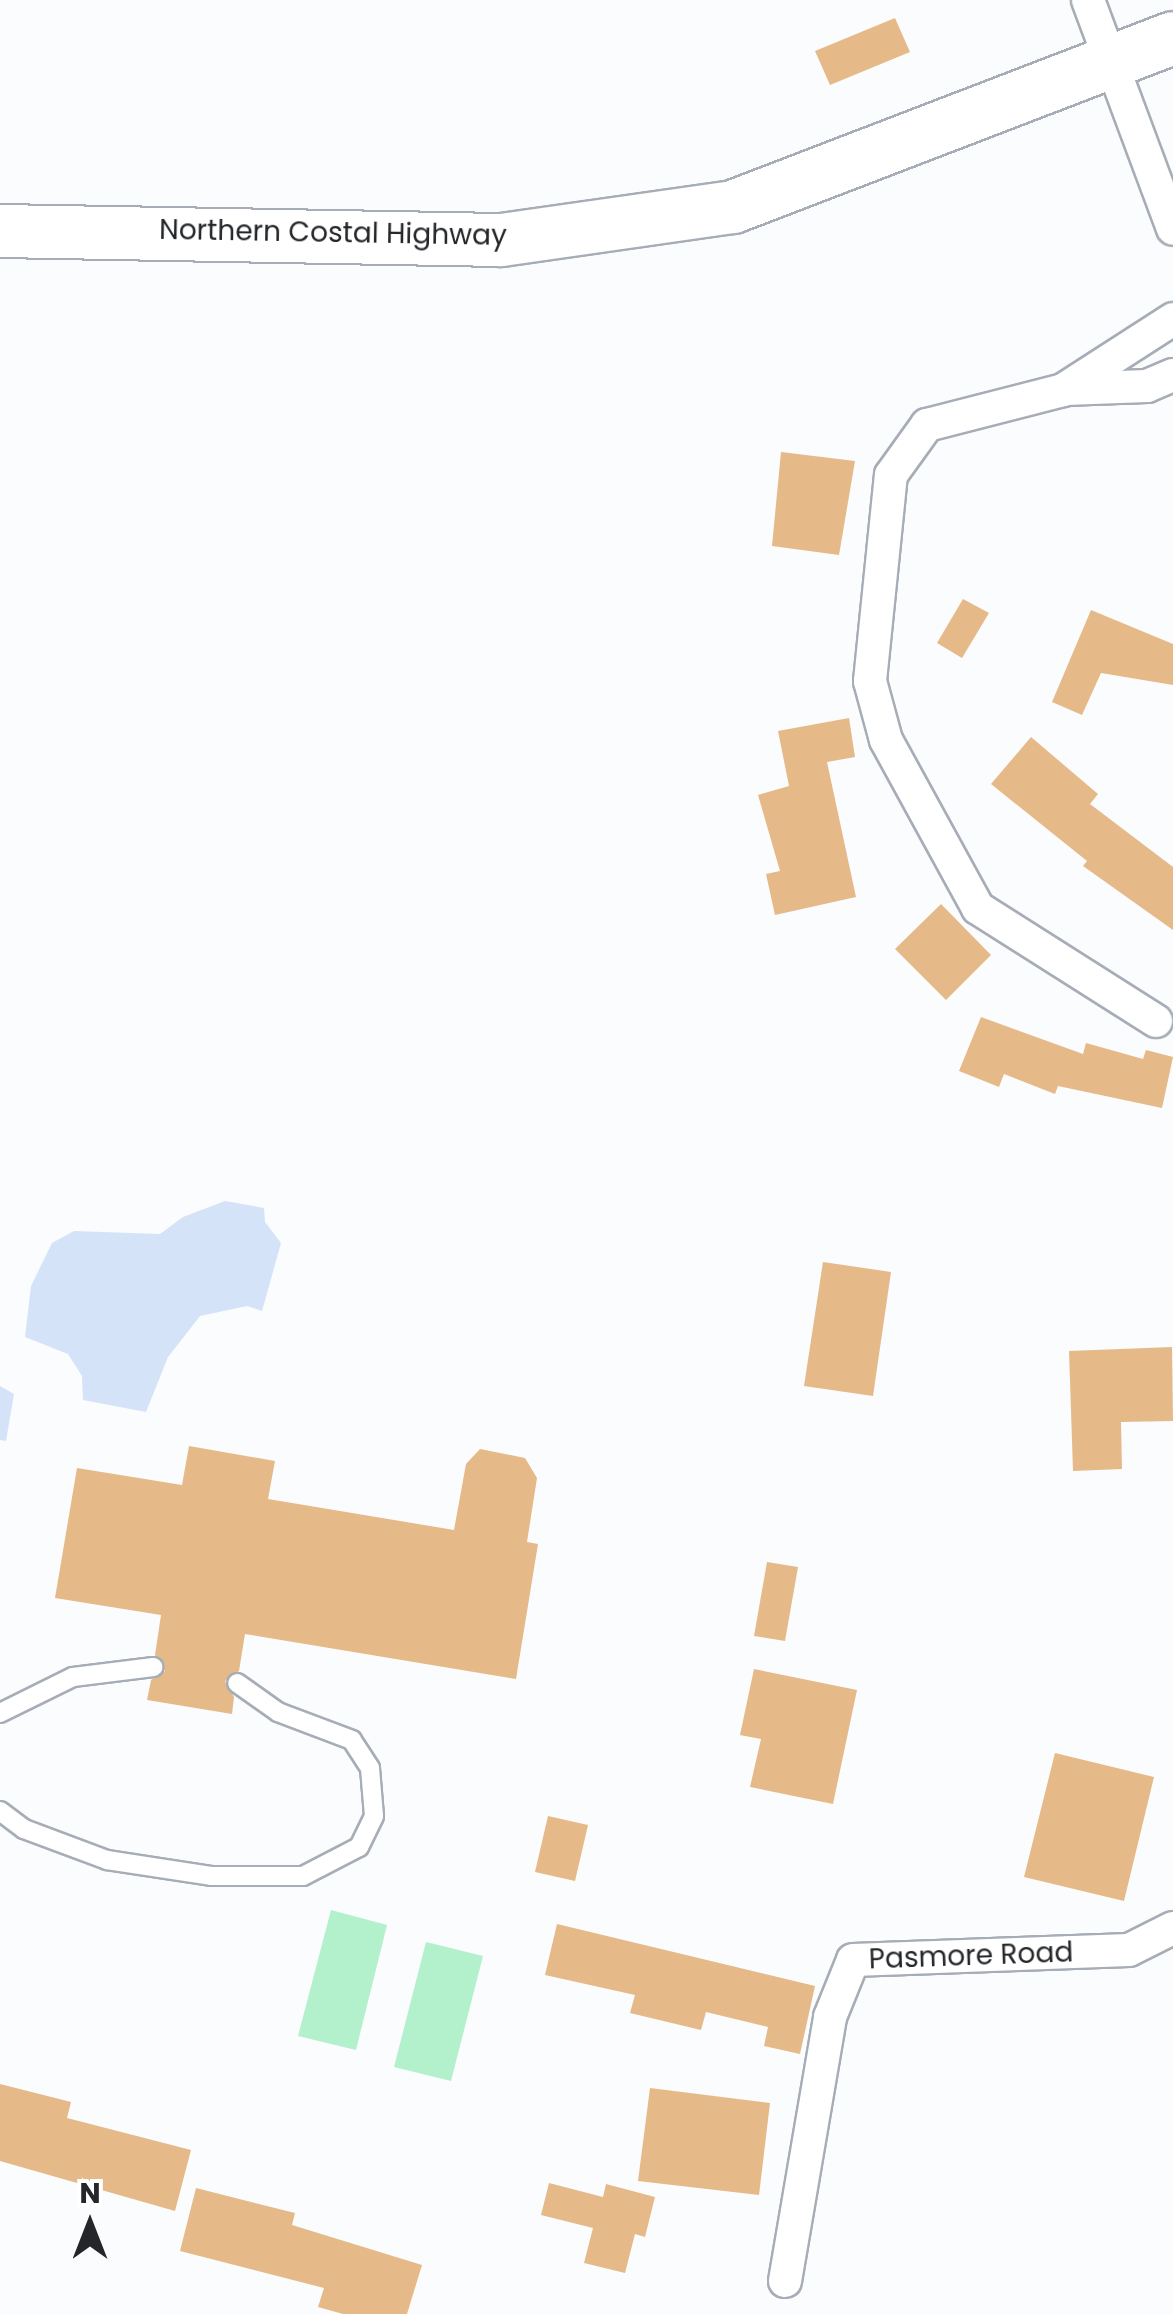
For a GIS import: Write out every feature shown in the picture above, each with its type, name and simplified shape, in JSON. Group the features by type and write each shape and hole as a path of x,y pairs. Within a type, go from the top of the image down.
{"main road":[{"name":"Northern Costal Highway","path":"0,231 501,240 733,207 1173,38"}],"street":[{"path":"1088,0 1173,230"},
{"path":"1063,390 1173,319"},
{"path":"1156,1020 978,908 886,740 870,681 891,474 927,425 1063,390 1147,386 1173,376"},
{"name":"Pasmore Road","path":"785,2281 830,2017 854,1960 1129,1950 1173,1928"}],"lane":[{"path":"0,1713 73,1677 153,1667"},
{"path":"0,1812 24,1829 107,1860 211,1876 303,1876 359,1847 374,1816 370,1768 352,1740 278,1712 236,1683"}],"green space":[{"path":"331,1910 387,1925 356,2050 298,2036"},
{"path":"426,1942 483,1956 451,2081 394,2067"}],"water":[{"path":"225,1201 264,1208 265,1222 281,1243 262,1311 247,1306 200,1316 168,1357 146,1412 83,1400 82,1376 68,1354 25,1337 31,1286 52,1243 74,1231 160,1234 183,1217"},
{"path":"0,1386 14,1394 6,1441 0,1440"}],"building":[{"path":"895,18 910,52 830,85 815,51"},
{"path":"781,452 855,461 839,555 772,546"},
{"path":"963,599 989,613 962,658 937,643"},
{"path":"1091,610 1173,644 1173,685 1101,673 1082,715 1052,702"},
{"path":"849,718 855,757 827,762 856,897 775,915 766,874 780,871 758,795 789,786 778,731"},
{"path":"1031,737 1098,794 1090,804 1173,867 1173,930 1083,866 1087,861 991,784"},
{"path":"941,904 991,955 946,1000 895,949"},
{"path":"981,1017 1083,1054 1086,1043 1143,1059 1146,1050 1173,1057 1162,1108 1058,1086 1055,1094 1004,1074 999,1087 959,1071"},
{"path":"823,1262 891,1272 873,1396 804,1386"},
{"path":"1172,1347 1173,1421 1121,1422 1122,1469 1073,1471 1069,1351"},
{"path":"189,1446 275,1461 268,1499 454,1530 466,1464 480,1449 525,1458 537,1478 527,1542 538,1544 516,1679 245,1634 239,1671 225,1681 234,1697 232,1714 147,1700 151,1680 165,1671 155,1655 161,1615 55,1598 77,1468 182,1485"},
{"path":"767,1562 798,1567 785,1641 754,1636"},
{"path":"754,1669 857,1690 833,1804 750,1787 761,1739 740,1735"},
{"path":"1055,1753 1154,1777 1124,1901 1024,1877"},
{"path":"548,1816 588,1825 575,1881 535,1872"},
{"path":"557,1924 815,1986 800,2054 764,2046 768,2027 706,2012 701,2030 630,2013 635,1995 545,1975"},
{"path":"0,2084 71,2102 67,2118 191,2150 175,2211 0,2161"},
{"path":"650,2088 770,2103 759,2195 638,2181"},
{"path":"549,2183 603,2197 606,2184 655,2197 645,2237 635,2234 625,2273 584,2263 593,2228 541,2215"},
{"path":"196,2188 295,2213 292,2225 422,2265 407,2314 343,2314 318,2307 324,2288 180,2251"}]}
